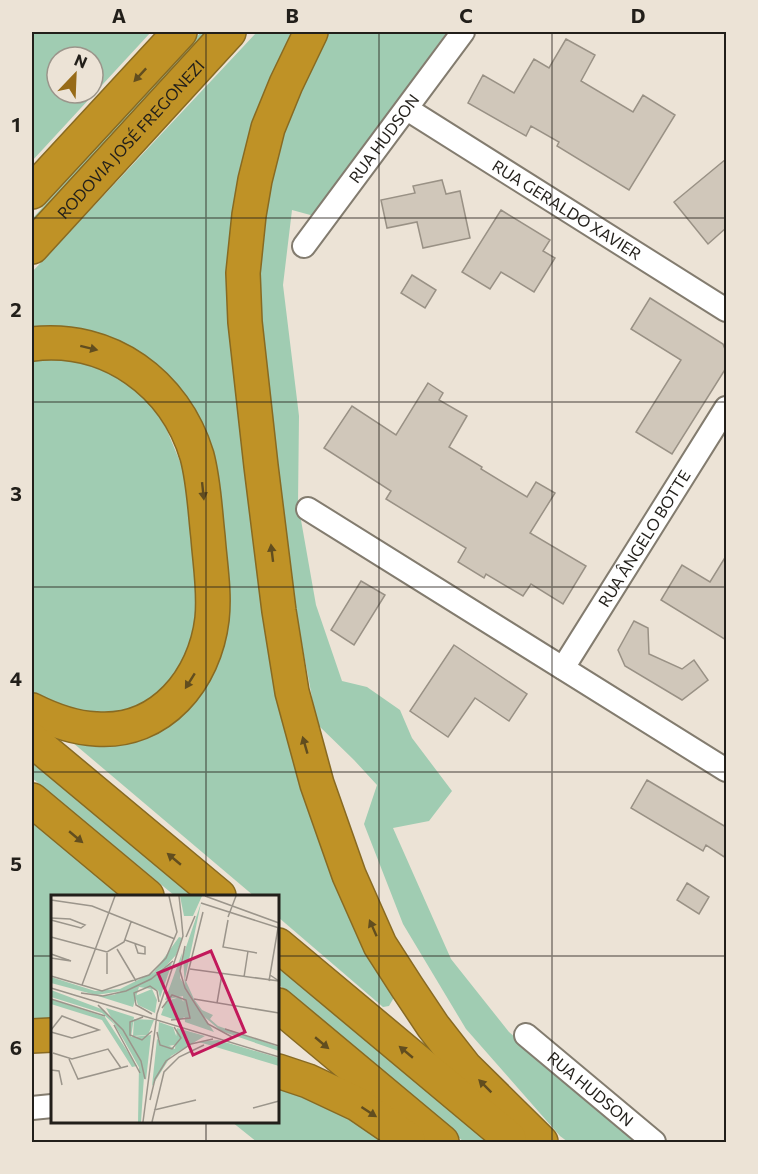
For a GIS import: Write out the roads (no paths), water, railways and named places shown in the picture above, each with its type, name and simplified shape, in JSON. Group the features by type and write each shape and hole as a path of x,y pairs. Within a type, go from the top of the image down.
{"highway":[{"path":"32,192 180,32"},
{"name":"RODOVIA JOSÉ FREGONEZI","path":"32,247 229,32"},
{"path":"311,32 268,128 255,180 243,273 245,322 261,466 279,611 292,692 316,784 349,875 380,945 433,1026 465,1067 541,1143"},
{"path":"32,344 52,343 87,347 120,359 149,379 173,406 186,429 199,466 213,601 212,620 198,668 182,694 160,712 137,724 98,730 62,723 32,710"},
{"path":"32,740 217,895"},
{"path":"32,800 145,895"},
{"path":"279,946 516,1143"},
{"path":"279,1006 442,1143"},
{"path":"32,1036 51,1035"},
{"path":"279,1071 357,1104 414,1143"}],"street":[{"name":"RUA HUDSON","path":"304,246 463,32"},
{"name":"RUA GERALDO XAVIER","path":"407,109 726,310"},
{"name":"RUA ÂNGELO BOTTE","path":"563,668 726,408"},
{"path":"308,509 726,770"},
{"name":"RUA HUDSON","path":"526,1035 654,1143"},
{"path":"32,1108 51,1106"}]}
